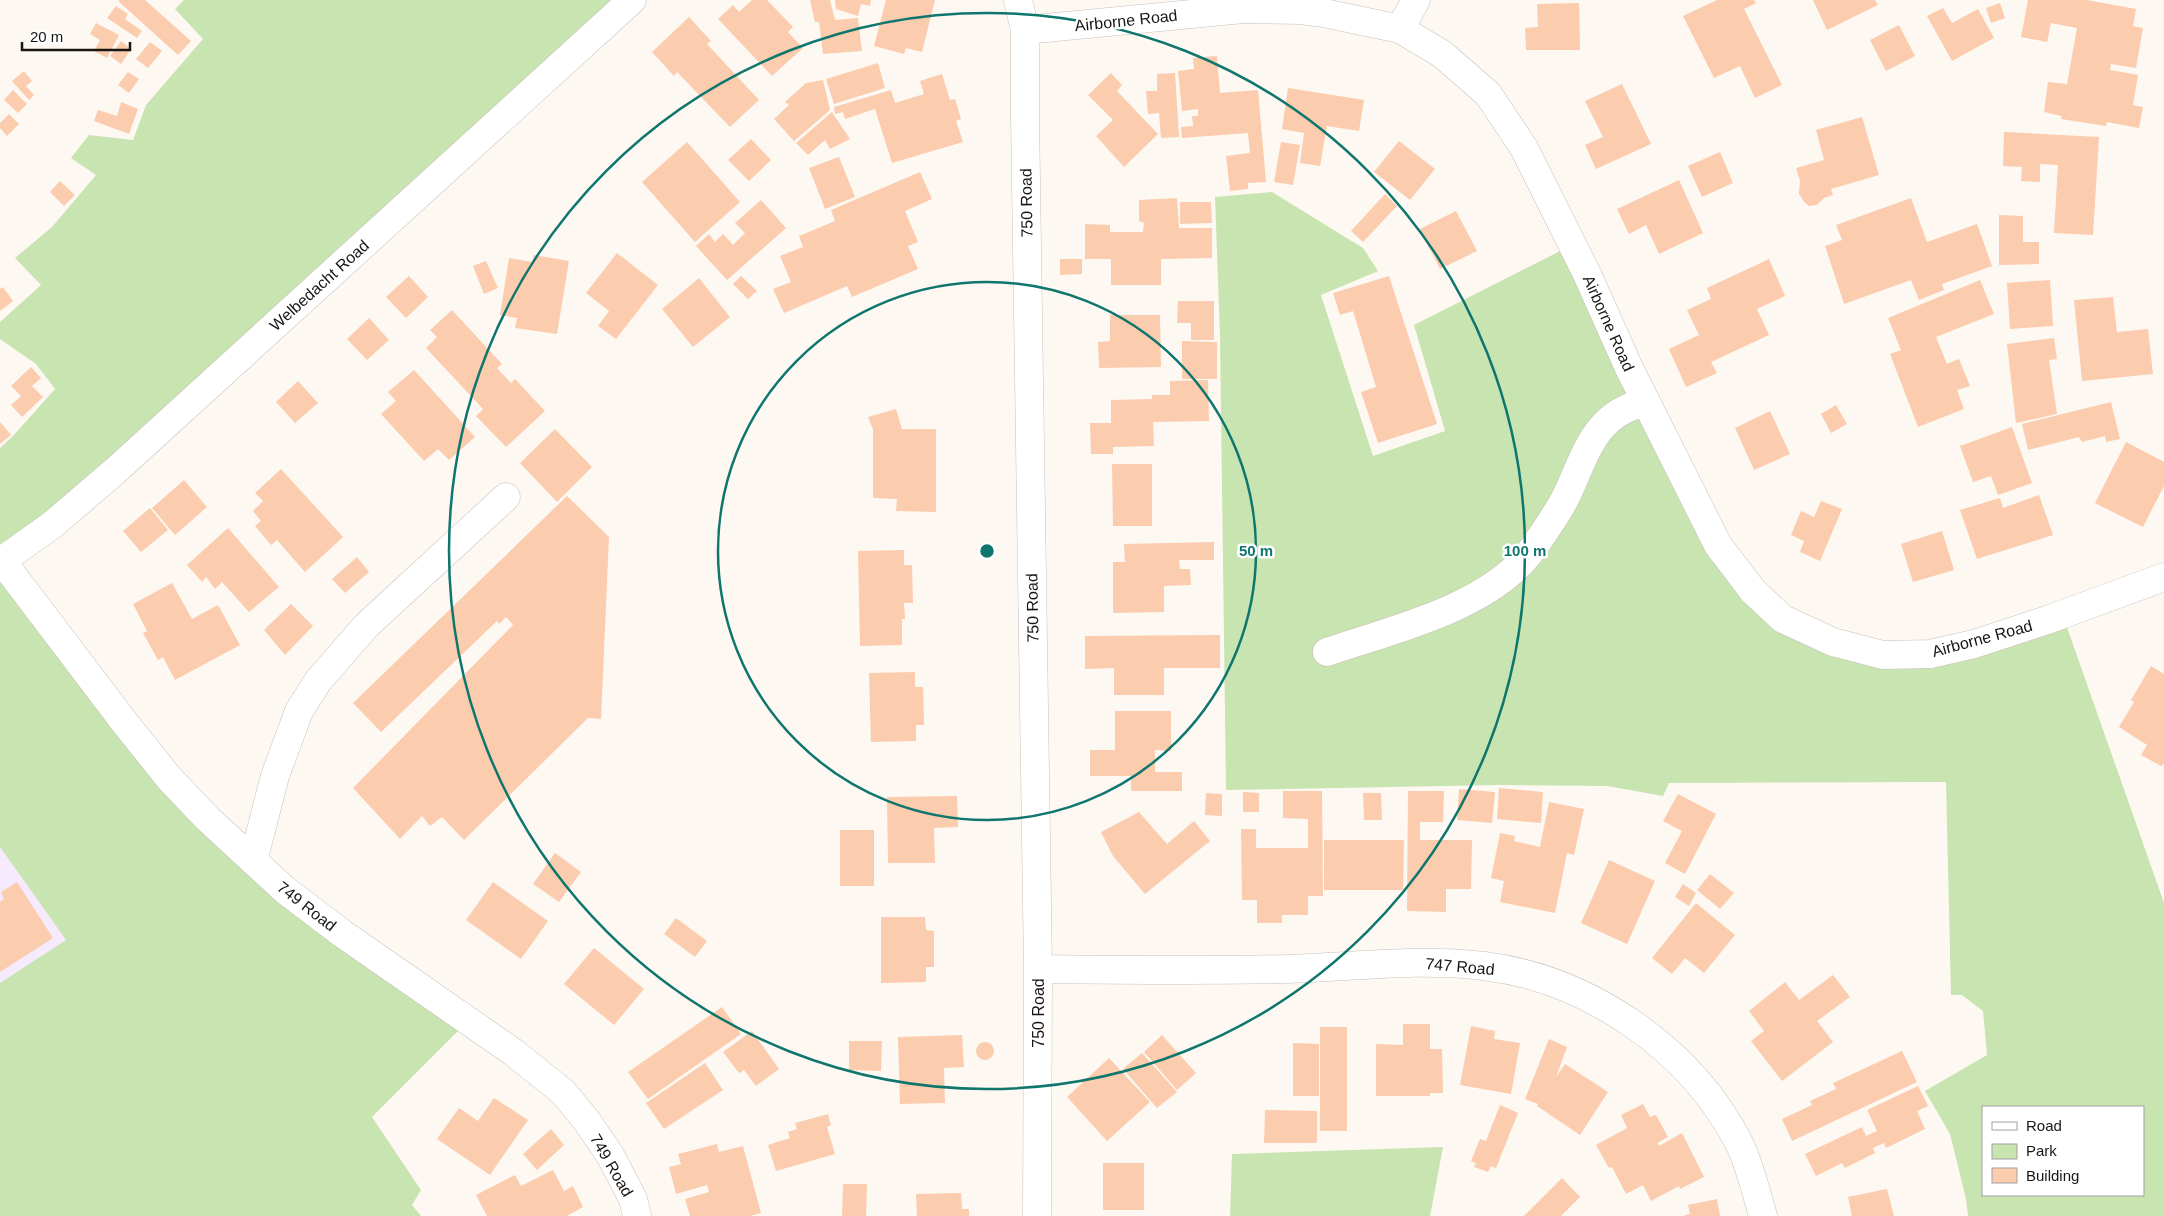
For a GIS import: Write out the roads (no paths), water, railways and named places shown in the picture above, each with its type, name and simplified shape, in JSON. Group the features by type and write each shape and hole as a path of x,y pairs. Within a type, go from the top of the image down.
{"street":[{"name":"Welbedacht Road","path":"1,562 52,525 114,472 632,0"},
{"name":"750 Road","path":"1018,0 1025,30 1038,970 1037,1216"},
{"path":"1400,29 1416,0"},
{"name":"Airborne Road","path":"1025,30 1243,9 1324,13 1400,29 1442,54 1488,94 1524,148 1718,545 1747,583 1784,619 1832,642 1883,655 1930,654 1974,644 2047,620 2164,577"},
{"path":"1327,652 1448,610 1496,586 1527,556 1561,506 1596,435 1608,420 1624,410 1646,401"},
{"path":"253,861 276,776 299,711 318,681 367,625 506,497"},
{"name":"749 Road","path":"1,562 169,778 208,819 285,890 343,934 513,1052 563,1092 586,1120 610,1155 633,1199 637,1216"},
{"name":"747 Road","path":"1038,970 1288,969 1428,962 1485,966 1531,976 1572,991 1613,1010 1659,1044 1688,1071 1714,1101 1740,1144 1763,1216"}]}
